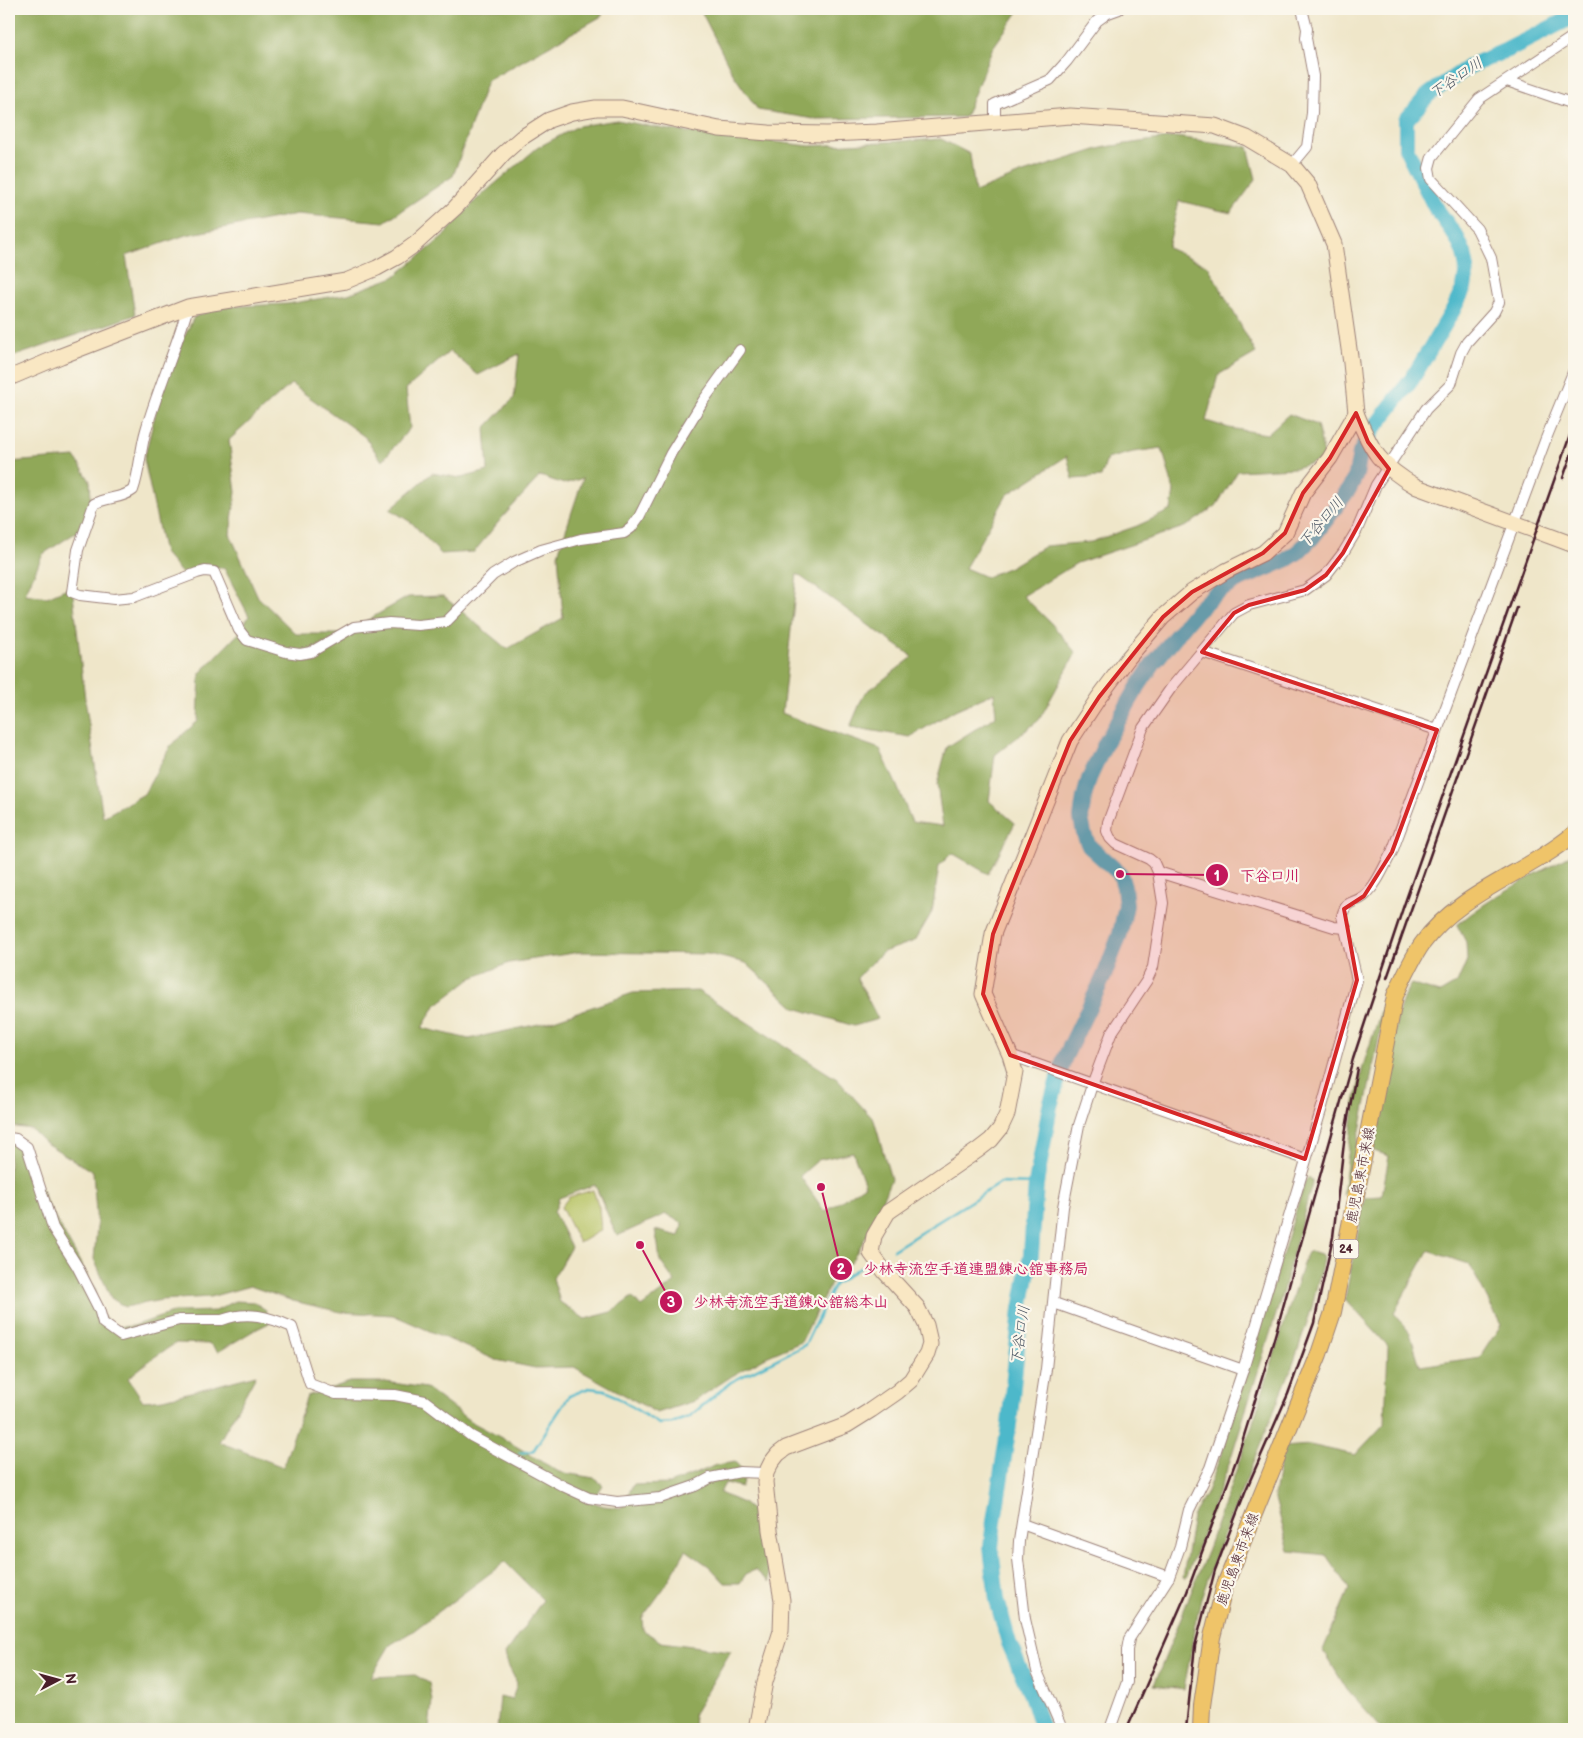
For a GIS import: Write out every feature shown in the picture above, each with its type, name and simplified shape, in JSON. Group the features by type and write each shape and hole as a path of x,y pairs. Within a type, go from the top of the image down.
{"main road":[{"name":"鹿児島東市来線","path":"1201,1729 1202,1706 1212,1637 1225,1585 1319,1354 1333,1312 1395,996 1409,965 1423,943 1442,922 1464,904 1536,861 1574,834"}],"street":[{"path":"995,122 995,104 1050,80 1067,62 1097,21 1108,13 1119,9"},
{"path":"1292,165 1307,147 1312,113 1313,76 1306,43 1307,28 1302,9"},
{"path":"1062,1729 1037,1671 1025,1619 1018,1559 1022,1524 1046,1369 1063,1207 1080,1124 1111,1034 1153,967 1162,903 1158,872 1154,863 1116,844 1110,838 1107,831 1108,822 1144,728 1172,688 1234,613 1249,605 1305,590 1326,575 1357,530 1376,485 1389,469 1426,409 1451,384 1467,342 1494,312 1499,302 1491,258 1487,248 1477,229 1431,179 1429,168 1432,157 1479,99 1574,36"},
{"path":"1507,81 1574,104"},
{"path":"9,378 188,307 346,281 378,268 414,245 455,208 503,154 521,138 549,120 572,112 596,108 622,108 719,129 769,133 827,134 877,132 1070,116 1215,126 1248,138 1292,165 1308,184 1334,244 1356,413 1368,442 1389,469 1418,487 1574,545"},
{"path":"188,307 179,340 146,432 133,490 128,494 94,504 78,550 72,592 80,595 114,599 134,597 196,572 214,572 239,630 247,640 286,652 300,654 311,652 354,627 388,623 418,626 446,622 493,575 514,562 541,550 581,539 624,533 631,528 638,517 671,454 703,401 740,350"},
{"path":"1110,1729 1127,1682 1129,1639 1169,1577 1180,1547 1189,1510 1210,1468 1243,1370 1324,1098 1357,980 1342,916 1344,909 1349,902 1364,896 1378,879 1392,852 1545,441 1574,370"},
{"path":"756,1729 765,1682 781,1631 782,1616 782,1600 766,1493 766,1473 778,1454 786,1448 847,1425 897,1392 911,1380 927,1354 930,1344 926,1325 917,1307 885,1272 871,1253 874,1236 888,1212 991,1140 1000,1129 1007,1114 1015,1072 1010,1054 983,994 986,967 993,934 1070,741 1128,658 1163,617 1192,592 1226,571 1263,553 1285,533 1303,493 1330,458 1356,413"},
{"path":"1202,652 1437,730"},
{"path":"1158,872 1334,927 1346,928"},
{"path":"1010,1054 1305,1159"},
{"path":"9,1138 16,1139 27,1146 53,1228 77,1266 99,1309 103,1323 121,1336 179,1320 222,1320 258,1314 272,1318 292,1327 310,1384 336,1394 395,1395 424,1401 471,1436 589,1498 617,1502 660,1498 695,1486 710,1478 740,1472 766,1473"},
{"path":"1054,1303 1243,1370"},
{"path":"1022,1524 1169,1577"}],"highlighted area":[{"path":"1356,413 1368,442 1389,469 1343,553 1326,575 1305,590 1249,605 1234,613 1202,652 1437,730 1392,852 1364,896 1344,909 1357,980 1305,1159 1010,1055 983,994 993,934 1070,741 1099,697 1163,617 1192,592 1263,553 1285,533 1303,493 1330,458"}],"green space":[{"path":"9,9 603,9 602,16 487,81 453,176 384,222 297,214 186,235 126,256 135,315 9,358"},
{"path":"700,9 1020,9 992,49 965,117 814,119 758,110 733,74"},
{"path":"617,120 670,130 810,146 941,139 970,154 975,192 1020,174 1105,147 1175,137 1248,147 1256,179 1231,213 1179,201 1168,248 1208,266 1256,353 1218,375 1206,421 1229,428 1267,434 1289,414 1317,425 1325,459 1295,468 1238,471 1216,506 1187,526 1077,563 1023,596 1051,623 1076,653 1039,720 995,755 989,801 1015,823 988,874 952,853 939,866 932,912 915,941 883,952 857,978 878,1019 854,1026 795,1008 746,963 708,954 580,952 509,963 472,978 435,1006 422,1028 469,1039 548,1022 633,993 698,991 837,1079 874,1120 891,1179 868,1233 853,1259 831,1283 801,1342 766,1357 732,1376 694,1401 657,1413 574,1367 535,1368 496,1360 393,1315 341,1312 293,1301 250,1286 210,1297 162,1300 125,1307 111,1298 94,1259 97,1226 93,1172 44,1142 31,1129 9,1126 9,462 75,457 90,481 92,522 43,554 25,594 47,597 72,586 85,699 103,817 144,794 171,745 198,721 200,673 239,633 249,616 224,568 209,566 185,577 164,553 144,459 165,376 194,317 220,307 287,304 348,294 394,277 442,238 476,200 537,148 578,126","holes":["450,351 478,375 519,354 514,398 485,428 488,471 461,478 432,473 390,509 412,523 441,554 474,552 540,476 564,484 583,478 558,554 563,618 507,649 443,596 408,597 343,634 296,634 258,597 230,534 236,492 229,440 291,384 365,437 382,461 410,428 406,389","1162,448 1174,491 1171,510 1137,526 1091,542 1045,546 1010,567 986,577 965,568 1007,495 1067,456 1073,479 1101,477 1107,459 1133,452","797,574 913,657 864,694 850,727 910,737 955,710 994,693 996,716 947,747 937,784 943,826 912,822 880,749 782,713","853,1152 865,1185 825,1212 800,1176 818,1160","595,1185 617,1236 666,1214 683,1224 679,1236 655,1230 660,1261 675,1282 641,1307 632,1297 612,1312 585,1319 560,1302 553,1278 571,1247 554,1213 559,1198"]},
{"path":"1574,851 1574,1729 1382,1729 1347,1690 1323,1650 1349,1589 1326,1555 1289,1551 1274,1495 1283,1447 1310,1445 1355,1455 1385,1423 1388,1346 1345,1299 1365,1197 1382,1196 1389,1156 1374,1151 1390,1071 1398,1015 1405,994 1411,984 1440,993 1457,983 1467,960 1466,942 1457,925 1496,897 1567,857","holes":["1428,1251 1469,1264 1501,1325 1480,1357 1420,1366 1410,1333 1394,1313"]},
{"path":"1384,1001 1386,1004 1347,1194 1343,1195 1354,1107 1363,1066"},
{"path":"9,1140 15,1142 30,1160 46,1201 96,1291 95,1310 117,1327 133,1326 175,1312 216,1311 235,1301 254,1302 266,1310 269,1323 218,1352 210,1344 176,1343 128,1378 143,1401 164,1399 256,1375 219,1442 283,1467 307,1396 350,1382 386,1382 426,1388 470,1421 559,1472 594,1478 603,1485 592,1502 604,1506 621,1508 633,1485 669,1484 717,1465 735,1462 746,1474 741,1487 725,1483 720,1493 743,1503 763,1520 770,1582 755,1570 746,1574 740,1583 725,1583 710,1567 686,1550 664,1588 642,1618 643,1630 661,1642 731,1651 693,1715 694,1729 497,1729 500,1697 512,1700 517,1683 505,1654 543,1600 505,1562 413,1631 390,1645 371,1677 415,1675 429,1683 432,1701 429,1729 9,1729"},
{"path":"1309,1177 1312,1180 1312,1184 1279,1305 1228,1467 1186,1578 1183,1577 1193,1516 1206,1494 1222,1452 1305,1181"},
{"path":"593,1190 599,1207 601,1230 579,1243 561,1207 569,1197"},
{"path":"1311,1251 1321,1254 1323,1259 1312,1307 1294,1362 1218,1549 1200,1602 1184,1689 1154,1685 1202,1565 1251,1429 1306,1254"}],"waterway":[{"name":"下谷口川","path":"1042,1729 1031,1695 1009,1643 997,1600 991,1547 1009,1425 1021,1309 1031,1254 1036,1184 1050,1106 1064,1059 1104,976 1120,934 1126,905 1120,874 1089,846 1084,834 1081,818 1089,779 1105,744 1139,685 1153,664 1196,611 1216,593 1235,582 1286,560 1298,552 1329,516 1349,489 1356,475 1360,453 1372,431 1412,379 1464,288 1467,268 1464,253 1457,238 1435,207 1406,148 1406,120 1428,95 1470,66 1507,50 1574,16"},
{"path":"893,1250 1000,1183 1036,1184"},
{"path":"519,1453 533,1451 569,1396 589,1388 605,1390 659,1424 672,1423 689,1417 731,1382 805,1345 834,1285 860,1267"}],"railway":[{"path":"1127,1729 1187,1592 1237,1458 1272,1346 1353,1059 1403,908 1574,424"},
{"path":"1563,478 1574,447"},
{"path":"1387,978 1517,608"},
{"path":"1186,1729 1195,1646 1215,1570 1245,1492 1288,1394 1314,1323 1333,1237 1345,1134 1357,1068"}],"place":[{"name":"下谷口川","path":"1120,874"},
{"name":"少林寺流空手道連盟錬心舘事務局","path":"821,1187"},
{"name":"少林寺流空手道錬心舘総本山","path":"640,1245"}]}
